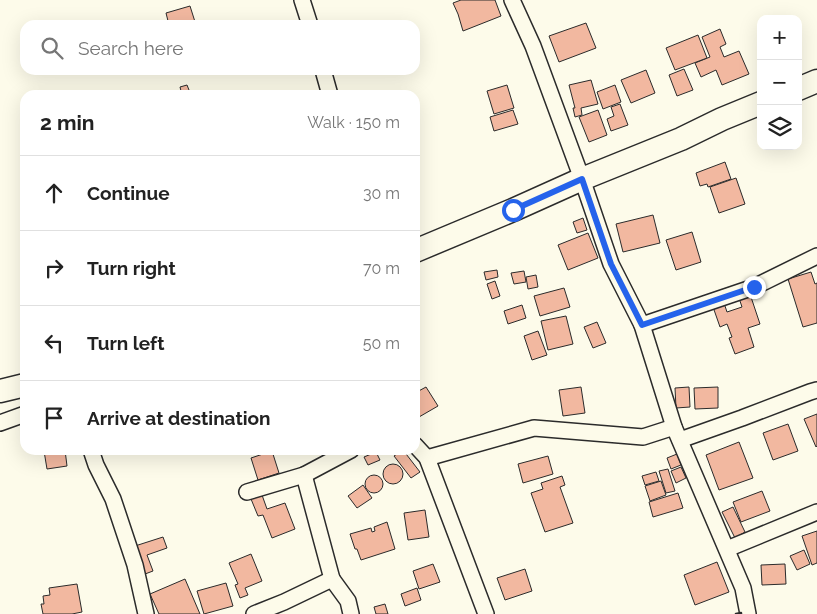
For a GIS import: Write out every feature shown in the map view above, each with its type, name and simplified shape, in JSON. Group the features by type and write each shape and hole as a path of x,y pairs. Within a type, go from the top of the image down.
{"main road":[{"path":"802,87 817,81"},
{"path":"420,249 758,105"},
{"path":"0,391 20,386"}],"street":[{"path":"302,0 308,20"},
{"path":"512,0 533,46 611,264 642,325 677,433 743,588 748,614"},
{"path":"324,75 329,90"},
{"path":"642,325 754,287 817,256"},
{"path":"427,458 534,428 643,437 677,433 742,418 817,390"},
{"path":"0,423 20,416"},
{"path":"420,450 427,458 486,614"},
{"path":"93,455 116,506 135,565 146,614"},
{"path":"247,492 304,474 341,455"},
{"path":"304,474 332,579 348,601 351,614"},
{"path":"727,549 817,512"},
{"path":"254,614 332,579"}],"building":[{"path":"461,0 495,0 501,16 463,31 453,3"},
{"path":"190,6 194,20 168,20 166,13"},
{"path":"586,23 596,48 559,62 549,36"},
{"path":"720,29 726,44 720,47 724,57 739,51 749,74 722,85 716,70 701,77 695,63 710,57 702,37"},
{"path":"698,35 707,58 675,70 666,48"},
{"path":"684,69 693,90 677,96 669,75"},
{"path":"646,70 655,93 631,103 621,80"},
{"path":"591,80 598,104 581,108 582,115 575,117 573,108 575,108 569,85"},
{"path":"187,85 189,90 181,90 180,87"},
{"path":"507,85 514,108 494,114 487,91"},
{"path":"615,85 621,102 603,109 597,92"},
{"path":"620,104 628,125 611,131 607,119 614,116 611,107"},
{"path":"513,110 518,124 494,131 490,117"},
{"path":"598,110 607,135 589,142 579,117"},
{"path":"725,162 731,179 708,187 707,184 700,186 696,173"},
{"path":"736,178 745,204 719,213 710,187"},
{"path":"653,215 660,243 623,252 616,224"},
{"path":"583,218 587,230 577,233 573,222"},
{"path":"692,232 701,262 676,270 666,240"},
{"path":"588,233 598,258 568,270 558,245"},
{"path":"497,270 498,277 486,280 484,272"},
{"path":"524,271 526,282 514,284 511,273"},
{"path":"811,272 815,284 817,283 817,323 803,327 788,279"},
{"path":"536,275 538,287 528,289 526,277"},
{"path":"495,281 500,296 492,299 487,284"},
{"path":"564,288 570,307 540,316 534,296"},
{"path":"749,291 760,324 748,328 754,347 735,354 729,338 732,337 727,324 720,327 712,304 723,300 727,312 742,307 738,295"},
{"path":"522,305 526,318 508,324 504,311"},
{"path":"566,316 573,344 548,350 541,321"},
{"path":"597,322 606,343 593,348 584,327"},
{"path":"538,331 547,355 532,360 524,336"},
{"path":"426,387 438,406 420,416 420,390"},
{"path":"581,387 585,413 563,416 559,390"},
{"path":"689,387 690,407 676,408 675,388"},
{"path":"718,387 718,408 695,409 694,388"},
{"path":"817,414 817,446 816,447 804,419"},
{"path":"788,424 798,451 773,460 763,433"},
{"path":"739,442 753,478 719,490 706,455"},
{"path":"677,454 681,465 671,469 667,458"},
{"path":"45,455 66,455 67,466 47,469"},
{"path":"260,455 273,455 279,473 258,480 251,458"},
{"path":"378,455 380,460 368,465 364,457"},
{"path":"407,455 420,472 411,478 394,456"},
{"path":"548,456 553,474 523,483 518,464"},
{"path":"393,464 400,467 403,474 400,481 393,484 386,481 383,474 386,467"},
{"path":"681,467 686,478 676,483 671,471"},
{"path":"668,469 675,491 666,493 659,471"},
{"path":"656,472 659,481 645,485 642,476"},
{"path":"374,475 380,478 383,484 380,490 374,493 368,490 365,484 368,478"},
{"path":"562,476 565,485 560,487 573,523 545,532 531,493 543,489 541,483"},
{"path":"661,481 666,495 650,501 645,486"},
{"path":"363,485 372,498 357,508 348,496"},
{"path":"762,491 770,511 741,522 733,502"},
{"path":"678,493 683,508 653,517 649,502"},
{"path":"262,495 267,509 285,503 295,529 272,538 263,515 258,516 251,499"},
{"path":"733,507 745,532 735,538 722,512"},
{"path":"425,510 429,537 408,540 404,513"},
{"path":"387,522 395,549 361,560 350,534 371,528 372,532 375,531 374,527"},
{"path":"817,531 817,563 812,565 802,536"},
{"path":"163,537 167,548 147,555 153,571 145,574 135,546"},
{"path":"804,550 810,564 797,570 790,556"},
{"path":"251,554 262,581 245,588 248,595 240,598 235,585 238,584 229,563"},
{"path":"717,562 729,592 695,605 684,575"},
{"path":"433,564 440,582 419,589 413,571"},
{"path":"785,564 786,584 762,585 761,565"},
{"path":"525,569 532,591 505,600 497,578"},
{"path":"185,579 200,614 159,614 150,594"},
{"path":"226,583 233,606 204,614 197,591"},
{"path":"77,584 82,612 43,614 41,604 44,604 43,596 50,595 49,588"},
{"path":"417,588 421,600 405,606 401,594"},
{"path":"385,604 388,614 376,614 374,607"}],"wall":[{"path":"736,614 741,614"}],"route":[{"path":"513,210 582,179 611,264 642,325 754,287"}]}
